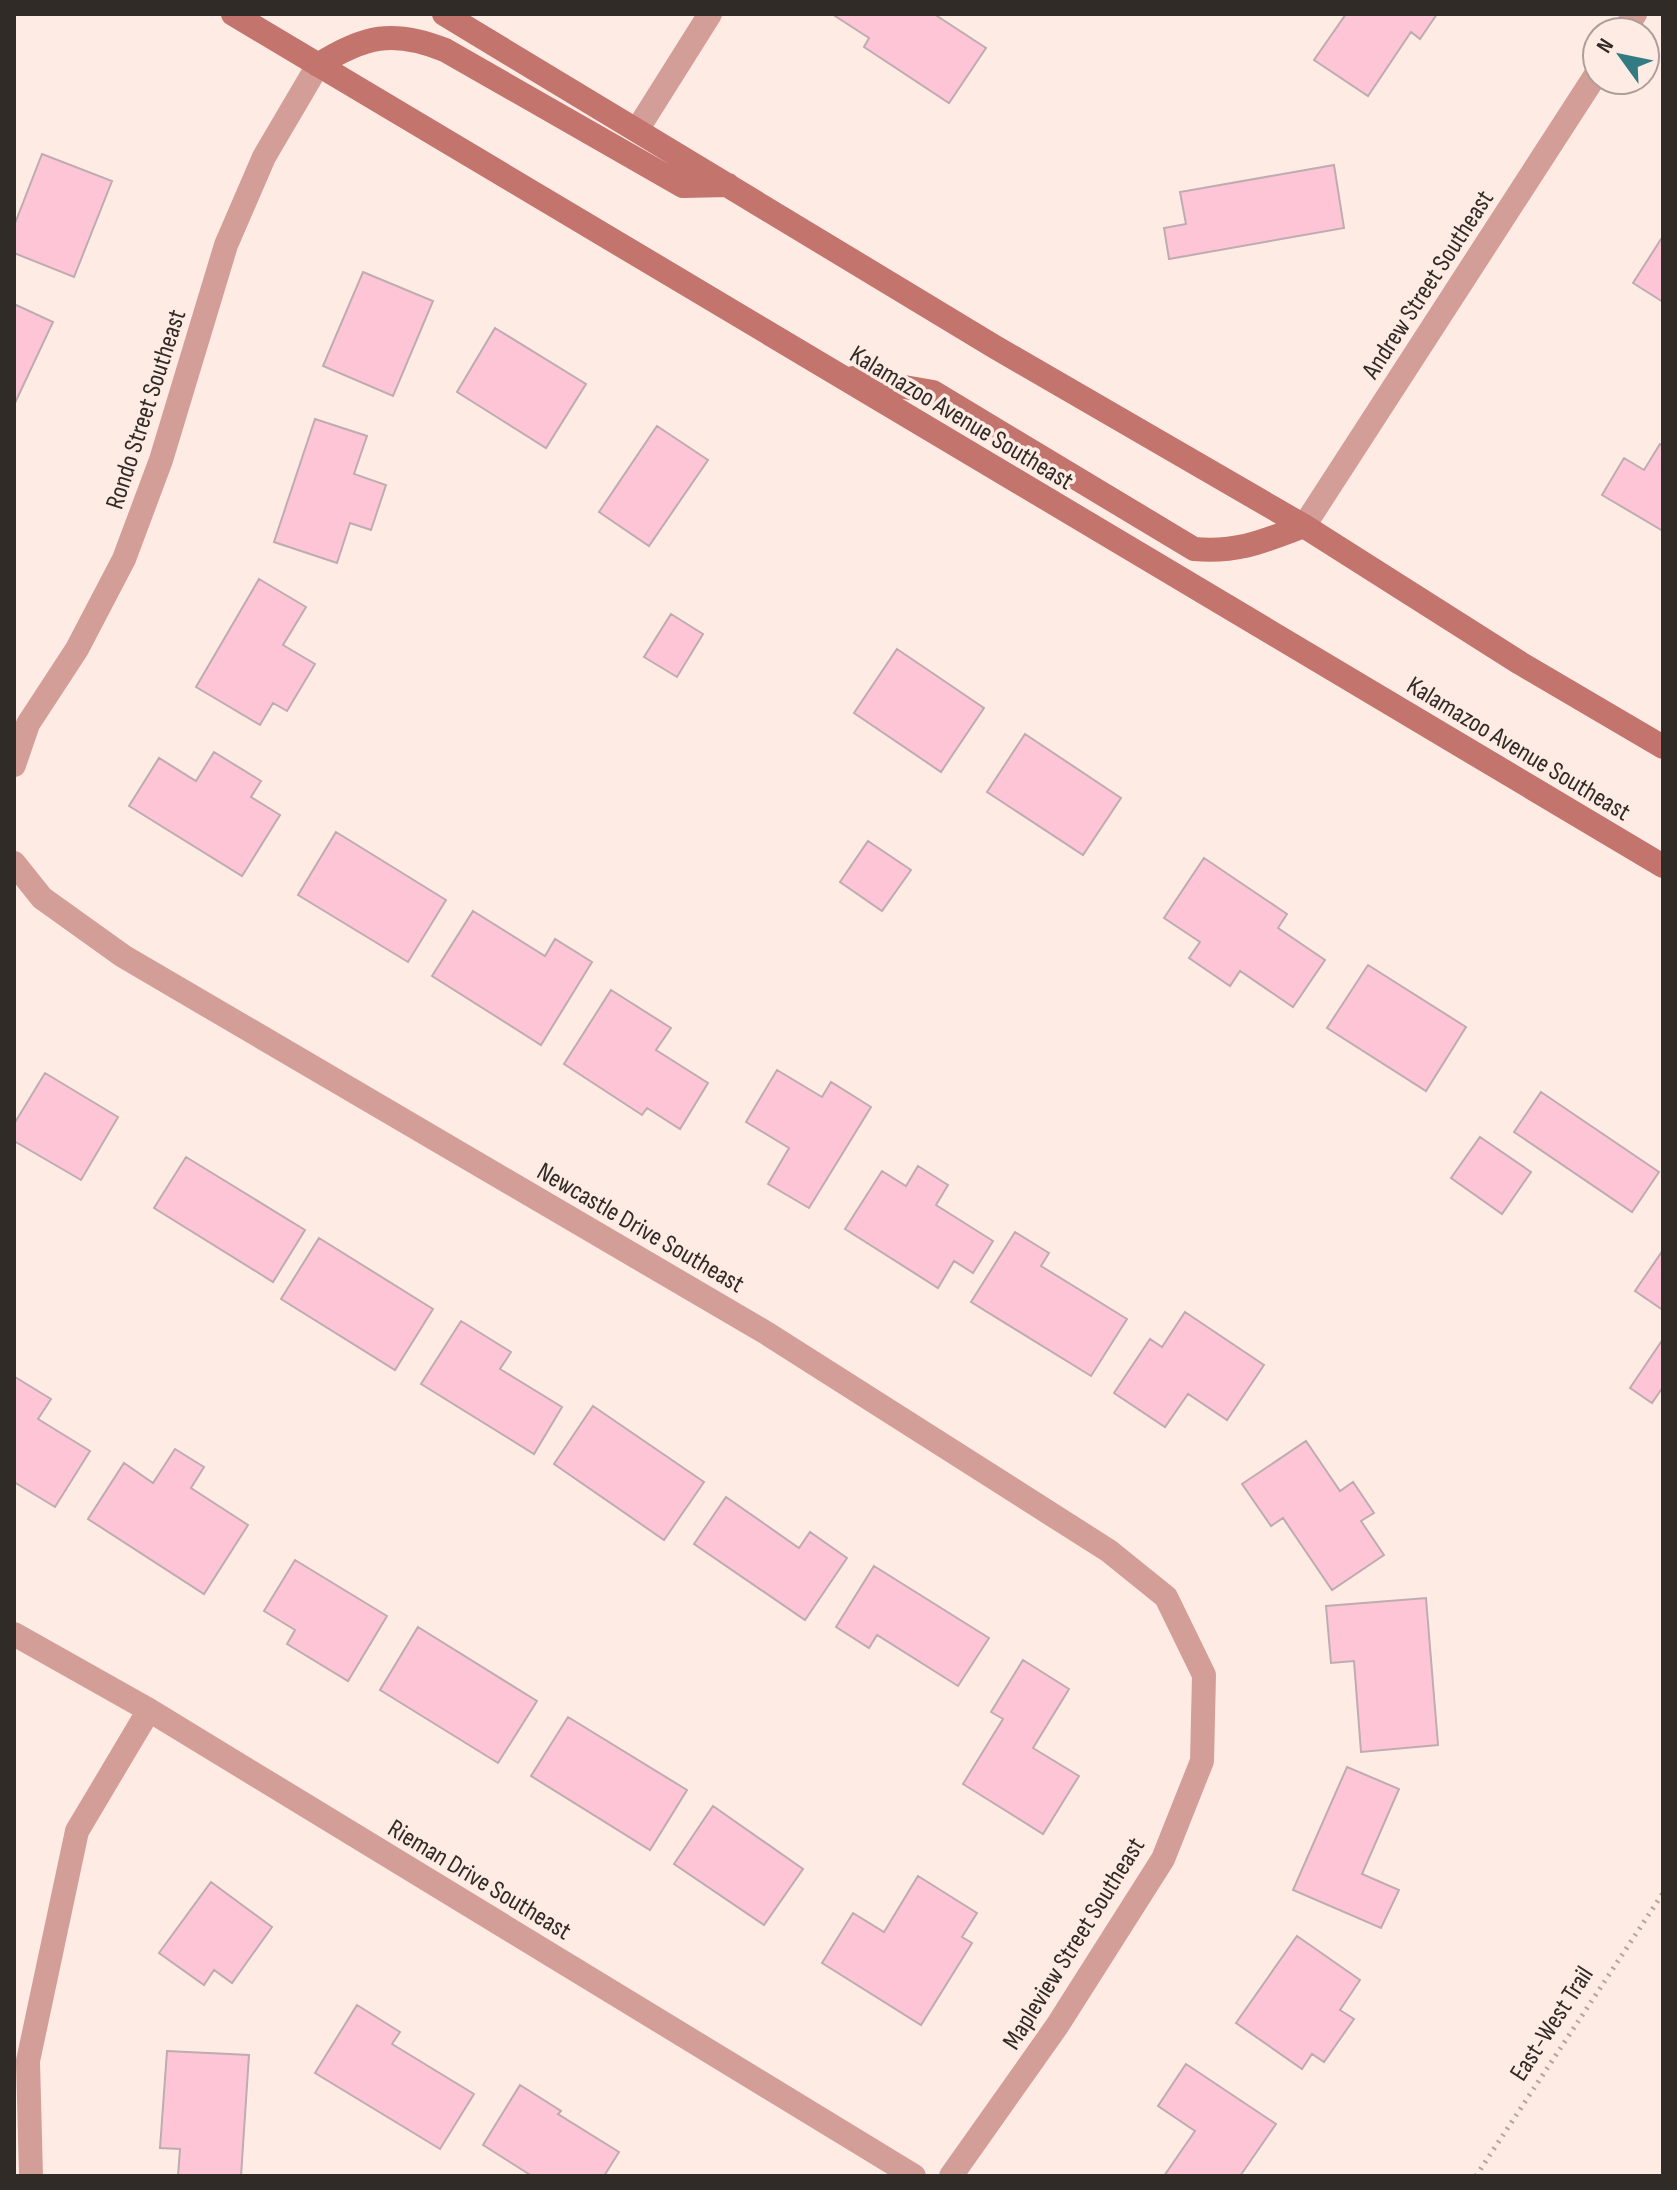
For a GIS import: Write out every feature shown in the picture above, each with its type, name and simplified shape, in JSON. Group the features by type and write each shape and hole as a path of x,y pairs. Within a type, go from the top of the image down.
{"main road":[{"name":"Kalamazoo Avenue Southeast","path":"233,14 1663,866"},
{"path":"444,14 995,347 1304,526 1520,663 1663,747"},
{"path":"318,65 349,45 375,39 414,38 445,50 683,186 728,185"},
{"path":"839,376 933,392 1194,549 1225,552 1249,547 1304,526"}],"street":[{"path":"637,130 710,14"},
{"name":"Rondo Street Southeast","path":"14,765 28,724 77,649 124,559 161,460 226,245 264,157 318,65"},
{"name":"Andrew Street Southeast","path":"1304,526 1582,96"},
{"name":"Newcastle Drive Southeast","path":"14,863 42,898 123,956 768,1334 1109,1551 1166,1597 1204,1675"},
{"name":"Rieman Drive Southeast","path":"14,1634 149,1710 914,2176"},
{"name":"Mapleview Street Southeast","path":"951,2176 1057,2026 1163,1859 1202,1761 1204,1675"},
{"path":"31,2176 28,2061 77,1831 149,1710"}],"path":[{"name":"East-West Trail","path":"1476,2176 1663,1893"}],"building":[{"path":"832,14 934,14 986,48 949,103 864,47 869,38"},
{"path":"1346,14 1437,14 1420,39 1411,32 1368,96 1314,60"},
{"path":"42,154 112,181 74,277 14,253 14,226"},
{"path":"1334,165 1344,228 1169,259 1164,228 1186,224 1180,192"},
{"path":"1663,236 1663,302 1633,283"},
{"path":"363,272 433,301 393,396 323,366"},
{"path":"14,304 53,322 14,405"},
{"path":"495,328 586,384 546,448 457,392"},
{"path":"315,419 367,436 354,474 386,485 371,530 350,523 337,563 274,542"},
{"path":"657,426 708,460 649,546 599,512"},
{"path":"1660,444 1663,446 1663,531 1602,495 1624,458 1644,470"},
{"path":"259,579 306,607 283,645 315,664 287,711 273,703 260,725 196,687"},
{"path":"671,614 703,634 677,677 644,657"},
{"path":"897,649 984,708 941,772 854,713"},
{"path":"1025,734 1121,798 1083,855 987,792"},
{"path":"214,752 261,781 251,797 280,815 242,876 129,806 159,758 196,781"},
{"path":"336,832 446,900 408,962 298,895"},
{"path":"868,841 911,870 882,911 840,882"},
{"path":"1204,858 1287,914 1278,928 1325,960 1293,1007 1240,971 1230,986 1189,958 1200,942 1164,918"},
{"path":"473,911 545,956 555,939 592,962 541,1045 432,976"},
{"path":"1368,965 1466,1027 1426,1091 1327,1028"},
{"path":"611,990 671,1028 656,1050 708,1083 680,1129 647,1108 642,1115 564,1064"},
{"path":"777,1070 822,1097 831,1082 871,1107 809,1208 768,1184 789,1148 746,1122"},
{"path":"45,1073 118,1117 81,1180 14,1141 14,1124"},
{"path":"1541,1092 1659,1172 1632,1212 1514,1132"},
{"path":"1480,1137 1531,1172 1502,1214 1451,1178"},
{"path":"186,1157 305,1230 273,1282 154,1208"},
{"path":"918,1166 948,1185 936,1205 993,1241 973,1273 954,1261 938,1288 845,1229 882,1171 906,1186"},
{"path":"1015,1232 1049,1253 1041,1266 1127,1319 1091,1376 971,1302"},
{"path":"319,1238 433,1309 395,1370 281,1299"},
{"path":"1663,1250 1663,1310 1635,1291"},
{"path":"1185,1312 1264,1365 1227,1420 1188,1394 1165,1427 1114,1393 1150,1339 1162,1347"},
{"path":"461,1321 511,1352 500,1369 562,1407 534,1454 421,1384"},
{"path":"1663,1339 1663,1387 1652,1403 1630,1388"},
{"path":"15,1377 51,1399 38,1419 90,1451 55,1507 14,1482"},
{"path":"593,1406 704,1482 664,1540 554,1464"},
{"path":"1306,1441 1340,1491 1353,1482 1374,1513 1361,1521 1384,1555 1332,1590 1283,1518 1271,1526 1242,1484"},
{"path":"175,1449 204,1467 191,1488 248,1525 204,1594 88,1519 124,1463 153,1483"},
{"path":"726,1497 799,1548 810,1532 847,1558 805,1620 694,1544"},
{"path":"295,1560 387,1616 348,1681 287,1644 295,1630 264,1611"},
{"path":"874,1566 989,1638 958,1686 877,1635 869,1648 836,1627"},
{"path":"1426,1598 1438,1745 1361,1752 1354,1661 1331,1663 1326,1606"},
{"path":"418,1627 537,1701 498,1763 380,1690"},
{"path":"1023,1660 1069,1689 1033,1748 1079,1776 1043,1834 963,1784 1003,1719 991,1712"},
{"path":"568,1717 687,1790 650,1850 531,1776"},
{"path":"1347,1767 1399,1789 1362,1874 1399,1890 1381,1928 1293,1890"},
{"path":"713,1806 803,1869 764,1925 674,1864"},
{"path":"918,1876 977,1913 962,1937 972,1943 921,2025 822,1963 853,1913 884,1932"},
{"path":"211,1882 272,1927 232,1983 214,1970 204,1985 159,1953"},
{"path":"1297,1936 1360,1980 1340,2010 1354,2019 1324,2062 1312,2054 1302,2069 1236,2023"},
{"path":"357,2005 400,2032 392,2044 474,2094 440,2149 315,2073"},
{"path":"167,2051 249,2055 241,2176 178,2176 180,2149 160,2148"},
{"path":"1186,2064 1276,2124 1240,2176 1164,2176 1195,2131 1158,2106"},
{"path":"520,2085 561,2111 558,2114 619,2152 604,2176 532,2176 483,2145"}]}
